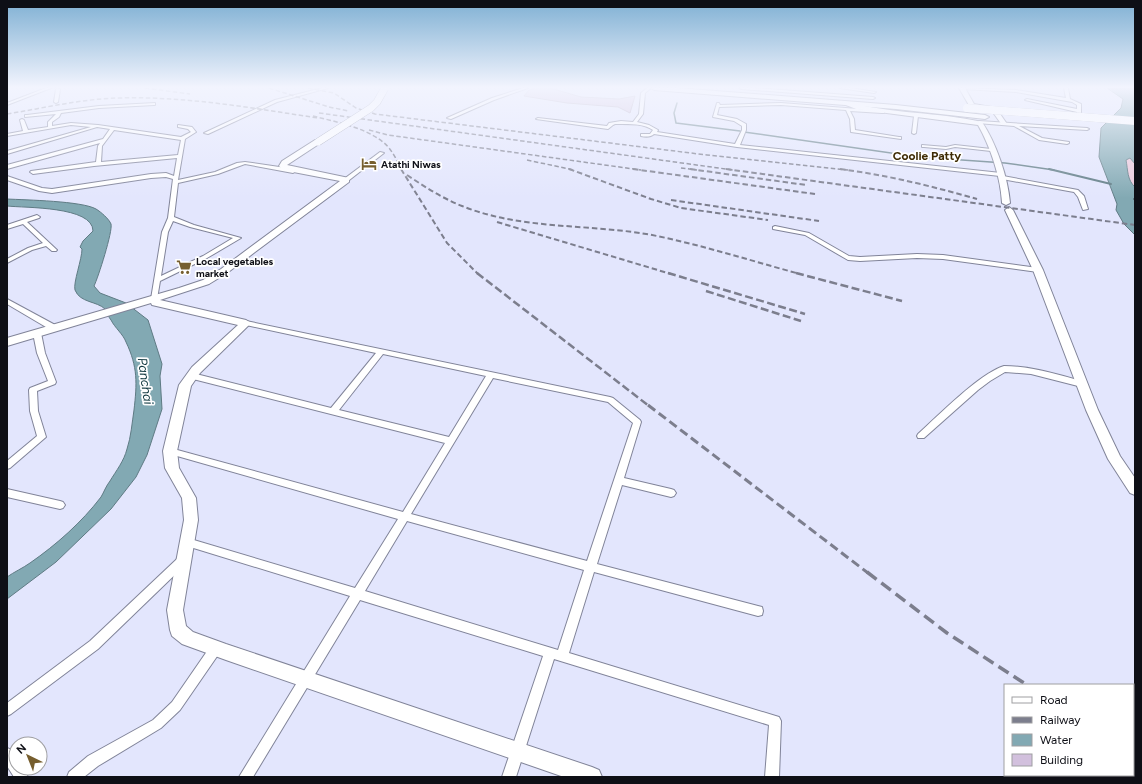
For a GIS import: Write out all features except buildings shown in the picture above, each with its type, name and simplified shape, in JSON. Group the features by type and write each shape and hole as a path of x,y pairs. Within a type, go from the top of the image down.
{"main road":[{"path":"1081,125 1119,128"}],"street":[{"path":"24,125 26,132"},
{"path":"7,135 67,125"},
{"path":"79,125 113,128 182,139 194,132 190,128 180,126"},
{"path":"206,133 224,125"},
{"path":"345,125 285,163 283,166 295,170 346,180"},
{"path":"581,125 608,128 610,125"},
{"path":"638,125 653,127 656,130 654,133"},
{"path":"737,146 744,130 743,125"},
{"path":"852,125 853,131 899,138"},
{"path":"914,133 915,125"},
{"path":"980,125 987,136 1005,187 1008,206 1038,270 1092,410 1115,459 1135,489"},
{"path":"1010,125 1087,129"},
{"path":"1014,125 1041,139 1067,143"},
{"path":"7,152 98,126"},
{"path":"98,163 100,146 113,128"},
{"path":"643,135 654,133 737,146 1001,176 1076,191 1081,196 1085,209"},
{"path":"154,299 166,232 171,218 180,156 184,140 182,139"},
{"path":"7,167 104,140"},
{"path":"924,146 946,148 955,146 991,150"},
{"path":"7,342 154,299 206,282 224,271 382,153"},
{"path":"33,172 98,163 180,156"},
{"path":"7,178 42,190 52,191 151,176 166,175 176,180 216,173 245,163 291,171 295,170"},
{"path":"7,227 37,217"},
{"path":"158,280 199,261 238,238 192,226 171,218"},
{"path":"24,222 54,250"},
{"path":"776,228 807,234 848,258 860,259 917,256 943,257 1038,270"},
{"path":"7,261 47,243"},
{"path":"7,254 16,256"},
{"path":"154,299 156,303 246,323 610,400 637,422 590,567 509,777"},
{"path":"7,301 54,328"},
{"path":"246,323 196,370 185,385 170,451 172,468 189,498 191,520 175,610 178,630 188,638 216,648 592,777"},
{"path":"7,466 42,437 34,411 33,390 52,382 41,353 37,333"},
{"path":"333,411 382,352"},
{"path":"921,436 984,381 1004,369 1023,371 1082,384"},
{"path":"246,777 491,375"},
{"path":"192,376 451,441"},
{"path":"170,451 590,567 758,611"},
{"path":"618,480 671,493"},
{"path":"7,494 60,505"},
{"path":"187,542 775,721 772,777"},
{"path":"7,710 94,645 184,559"},
{"path":"74,777 93,761 157,724 176,706 216,648"},
{"path":"7,754 22,777"}],"shaded area":[{"path":"1128,158 1135,164 1135,187 1130,181 1128,175 1126,160"}],"water":[{"path":"1104,125 1135,125 1135,164 1130,158 1126,160 1129,178 1135,187 1135,197 1133,199 1135,201 1135,235 1124,224 1116,210 1117,204 1099,157 1101,128"},
{"name":"Panchai","path":"7,199 53,201 89,206 96,209 109,220 111,228 108,245 94,286 100,293 126,303 148,320 162,364 160,376 162,409 147,455 136,477 111,509 56,562 7,599 7,577 49,549 86,515 101,497 122,462 130,440 135,401 136,376 133,360 125,339 110,319 106,310 98,304 85,300 77,294 75,290 75,282 82,253 82,249 80,247 83,241 93,231 90,223 82,217 57,210 7,206"}],"waterway":[{"path":"689,125 740,131"},
{"path":"744,132 919,157 1005,163 1052,170"},
{"path":"1052,170 1111,184"}],"railway":[{"path":"345,125 367,132 383,142 394,155 402,170"},
{"path":"403,125 733,170"},
{"path":"461,125 707,155 844,170"},
{"path":"369,130 388,135 641,170"},
{"path":"527,160 574,170"},
{"path":"681,168 697,170"},
{"path":"401,169 447,243 477,273"},
{"path":"569,169 651,199 681,208 768,220"},
{"path":"633,169 815,194"},
{"path":"690,169 806,185"},
{"path":"726,169 1135,225"},
{"path":"840,169 844,170"},
{"path":"844,170 909,181 977,199"},
{"path":"407,175 427,188 462,206 486,214 534,223 608,229 657,236 711,249 800,274"},
{"path":"671,200 819,221"},
{"path":"497,222 671,274"},
{"path":"477,273 649,406"},
{"path":"668,273 805,314"},
{"path":"796,273 902,301"},
{"path":"706,291 801,321"},
{"path":"648,405 868,573"},
{"path":"867,572 947,633 1025,684"}],"place":[{"name":"Atathi Niwas","path":"369,164"},
{"name":"Local vegetables market","path":"184,267"}],"district":[{"name":"Coolie Patty","path":"927,156"}]}
